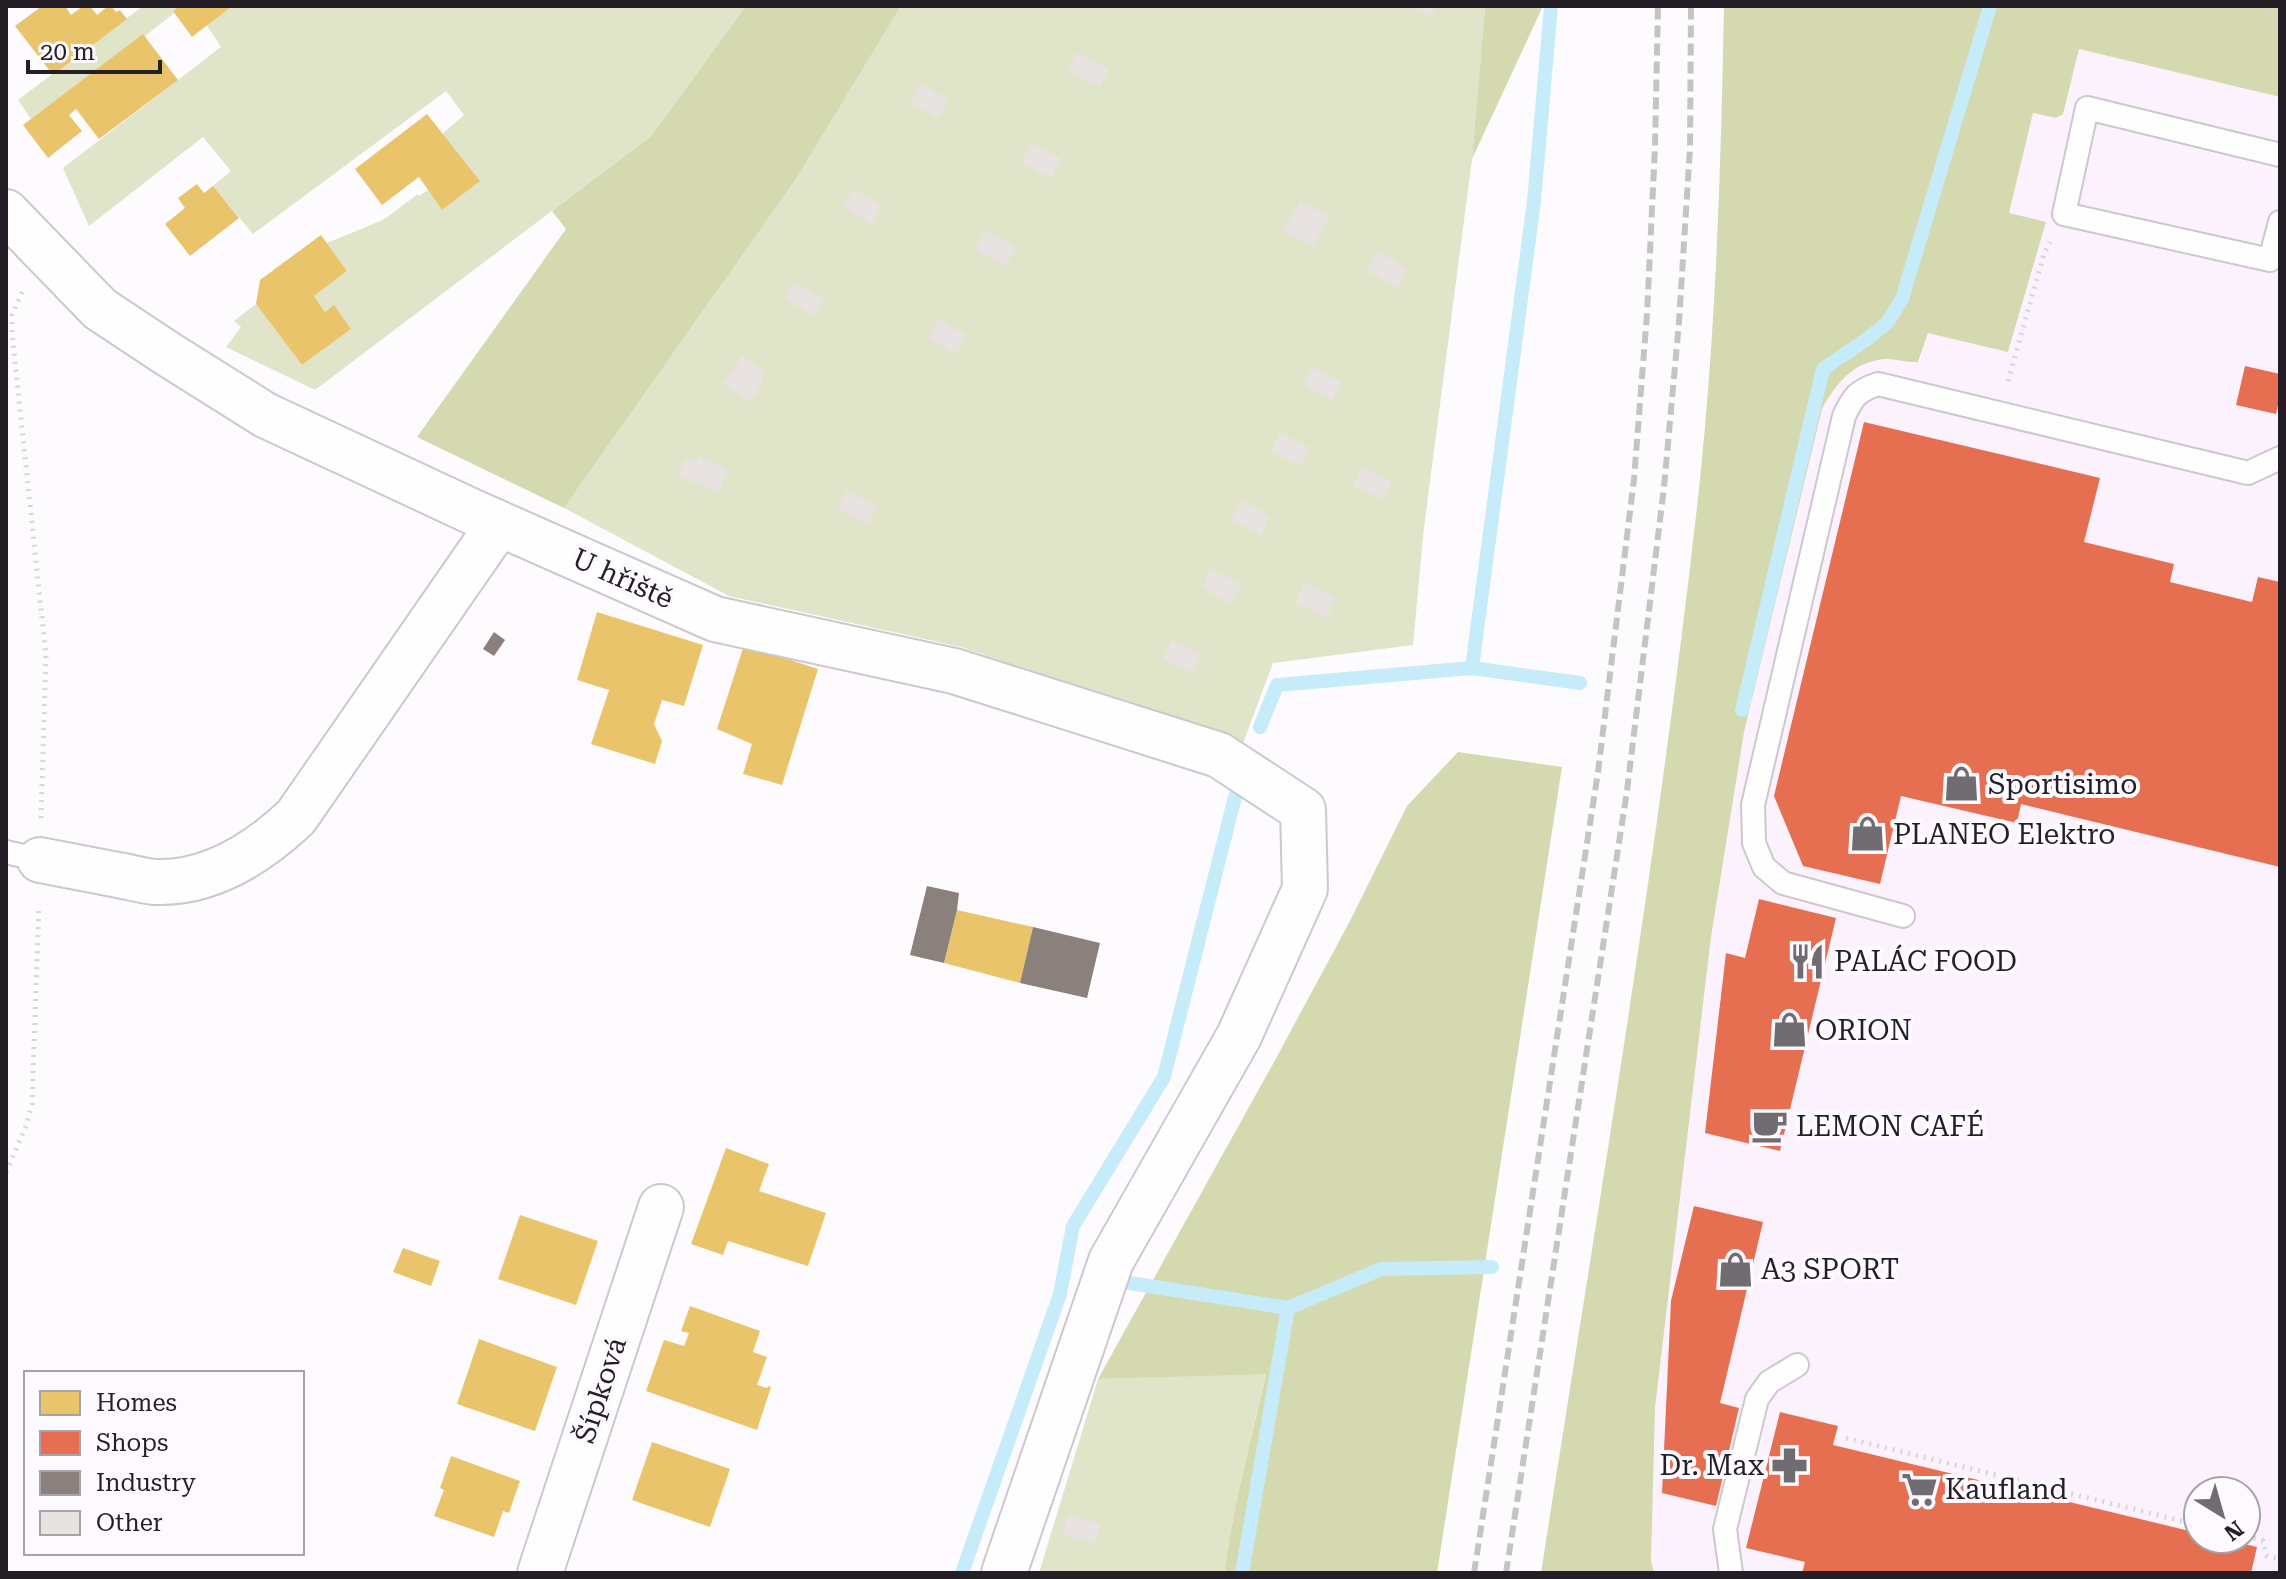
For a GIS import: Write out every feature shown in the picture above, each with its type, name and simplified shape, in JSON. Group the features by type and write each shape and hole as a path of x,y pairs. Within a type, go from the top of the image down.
{"street":[{"name":"U hřiště","path":"6,212 100,309 265,415 499,524 715,619 954,671 1219,755 1303,810 1305,889 1239,1036 1111,1261 1004,1573"},
{"path":"23,856 154,882 213,872 243,859 272,840 296,817 499,524"},
{"name":"Šípková","path":"540,1573 661,1207"}],"lane":[{"path":"2280,155 2087,108 2064,214 2270,260 2280,222"},
{"path":"1903,916 1783,883 1764,867 1754,843 1753,805 1844,416 1853,398 1865,388 1878,384 2248,473 2280,458"},
{"path":"1731,1573 1725,1529 1757,1399 1769,1382 1797,1365"}],"path":[{"path":"2264,6 2280,26"},
{"path":"2016,354 2044,254"},
{"path":"6,1172 32,1104 23,856 46,656 12,315 26,286 50,257"},
{"path":"1846,1438 2182,1521"},
{"path":"2262,1541 2267,1556 2280,1559"}],"shaded area":[{"path":"2079,49 2280,97 2280,1573 1654,1573 1651,1561 1655,1408 1711,937 1744,732 1822,409 1833,388 1849,372 1865,364 1883,359 1914,364 1920,360 1927,332 2009,351 2046,223 2009,213 2033,113 2056,118 2063,114"}],"green space":[{"path":"143,6 179,6 145,36 31,119 18,100"},
{"path":"229,6 746,6 651,136 315,390 226,347 241,327 234,321 256,304 302,365 351,329 334,306 325,312 314,296 347,271 327,243 383,220 428,190 442,210 479,181 442,134 464,115 446,91 253,234 213,186 231,171 203,137 89,226 63,168 221,47 206,24"},
{"path":"746,6 901,6 796,179 564,508 417,437 566,229 552,211 651,136"},
{"path":"901,6 1485,6 1472,159 1424,527 1413,645 1273,663 1243,743 961,647 729,596 564,508 796,179"},
{"path":"1485,6 1543,6 1472,159"},
{"path":"1724,6 2280,6 2280,97 2079,49 2063,114 2056,118 2033,113 2009,213 2046,222 2008,352 1928,333 1918,362 1886,359 1864,364 1840,382 1822,409 1744,732 1711,937 1655,1408 1651,1561 1654,1573 1541,1573 1646,896 1699,489 1717,248"},
{"path":"1458,752 1562,767 1437,1573 1224,1573 1235,1507 1266,1374 1098,1379 1274,1062 1350,921 1407,806"},
{"path":"1266,1373 1235,1507 1224,1573 1039,1573 1098,1379"}],"building: Homes":[{"path":"42,6 65,6 71,15 83,6 90,6 97,15 111,6 116,12 120,10 127,19 53,75 15,26"},
{"path":"179,6 232,6 192,37 173,11"},
{"path":"143,34 178,80 99,139 76,109 69,115 82,131 48,158 23,125"},
{"path":"427,114 480,181 442,210 419,177 382,205 355,169"},
{"path":"197,184 204,193 213,186 239,218 190,256 165,224 185,208 178,198"},
{"path":"321,235 347,271 314,296 325,312 334,305 351,329 302,365 256,304 260,280"},
{"path":"597,612 703,645 684,706 662,700 654,724 662,741 655,764 591,744 609,690 577,680"},
{"path":"744,645 818,669 782,785 743,774 752,744 717,729"},
{"path":"957,910 1033,927 1020,983 944,963"},
{"path":"726,1148 769,1164 759,1191 826,1213 808,1266 728,1241 723,1255 691,1244"},
{"path":"520,1215 598,1241 576,1305 498,1279"},
{"path":"403,1248 440,1261 431,1286 393,1272"},
{"path":"690,1306 760,1331 753,1352 767,1357 757,1385 771,1387 757,1430 646,1391 664,1340 684,1346 689,1333 681,1331"},
{"path":"479,1339 557,1367 535,1431 457,1404"},
{"path":"652,1442 730,1469 710,1527 632,1500"},
{"path":"451,1456 520,1481 509,1513 503,1511 494,1537 434,1516 444,1490 440,1488"}],"building: Shops":[{"path":"2245,366 2280,374 2276,414 2236,405"},
{"path":"1864,422 2100,478 2084,542 2174,564 2170,582 2252,602 2258,577 2280,582 2280,867 2021,804 2017,823 1901,796 1880,884 1803,866 1774,796"},
{"path":"1759,899 1836,918 1780,1151 1705,1133 1726,953 1745,958"},
{"path":"1694,1206 1763,1222 1720,1403 1739,1408 1716,1506 1662,1493 1671,1301"},
{"name":"Kaufland","path":"1780,1412 1838,1426 1833,1445 2182,1529 2182,1555 2255,1555 2251,1573 1802,1573 1805,1562 1746,1548"}],"building: Industry":[{"path":"494,632 505,640 494,656 483,649"},
{"path":"927,886 959,893 944,963 910,955"},
{"path":"1033,927 1100,943 1087,998 1020,983"}],"building: Other":[{"path":"1410,6 1436,6 1431,16"},
{"path":"1077,53 1109,69 1099,88 1067,72"},
{"path":"920,84 949,100 939,118 910,102"},
{"path":"1031,144 1061,159 1051,178 1021,162"},
{"path":"853,189 882,205 872,224 843,207"},
{"path":"1300,201 1330,216 1313,247 1283,232"},
{"path":"985,231 1016,247 1006,265 976,250"},
{"path":"1376,251 1407,268 1397,287 1367,271"},
{"path":"793,282 824,299 815,316 784,299"},
{"path":"938,319 967,335 956,354 928,338"},
{"path":"742,356 766,372 750,402 723,384"},
{"path":"1312,367 1342,382 1332,400 1303,385"},
{"path":"1280,433 1310,448 1301,466 1271,451"},
{"path":"699,456 728,469 718,493 678,475 686,458 697,462"},
{"path":"1362,467 1392,481 1383,500 1353,486"},
{"path":"847,491 877,505 868,524 838,510"},
{"path":"1241,501 1270,516 1261,535 1231,520"},
{"path":"1210,569 1242,585 1232,603 1202,588"},
{"path":"1305,583 1336,597 1327,617 1295,603"},
{"path":"1172,640 1202,654 1193,673 1162,659"},
{"path":"1069,1514 1101,1525 1094,1544 1062,1534"}],"waterway":[{"path":"1260,727 1277,685 1472,668 1534,201 1551,6"},
{"path":"1742,710 1823,369 1887,323 1902,299 1990,6"},
{"path":"1472,668 1580,683"},
{"path":"962,1573 1060,1294 1073,1226 1164,1077 1235,797"},
{"path":"1111,1280 1288,1308 1381,1269 1492,1267"},
{"path":"1242,1573 1288,1308"}],"railway":[{"path":"1474,1573 1598,772 1634,479 1647,314 1658,6"},
{"path":"1506,1573 1627,791 1664,487 1690,148 1691,6"}],"place":[{"name":"Sportisimo","path":"1962,784"},
{"name":"PLANEO Elektro","path":"1867,834"},
{"name":"PALÁC FOOD","path":"1808,961"},
{"name":"ORION","path":"1789,1030"},
{"name":"LEMON CAFÉ","path":"1770,1126"},
{"name":"A3 SPORT","path":"1735,1269"},
{"name":"Dr. Max","path":"1790,1465"},
{"name":"Kaufland","path":"1919,1489"}]}
